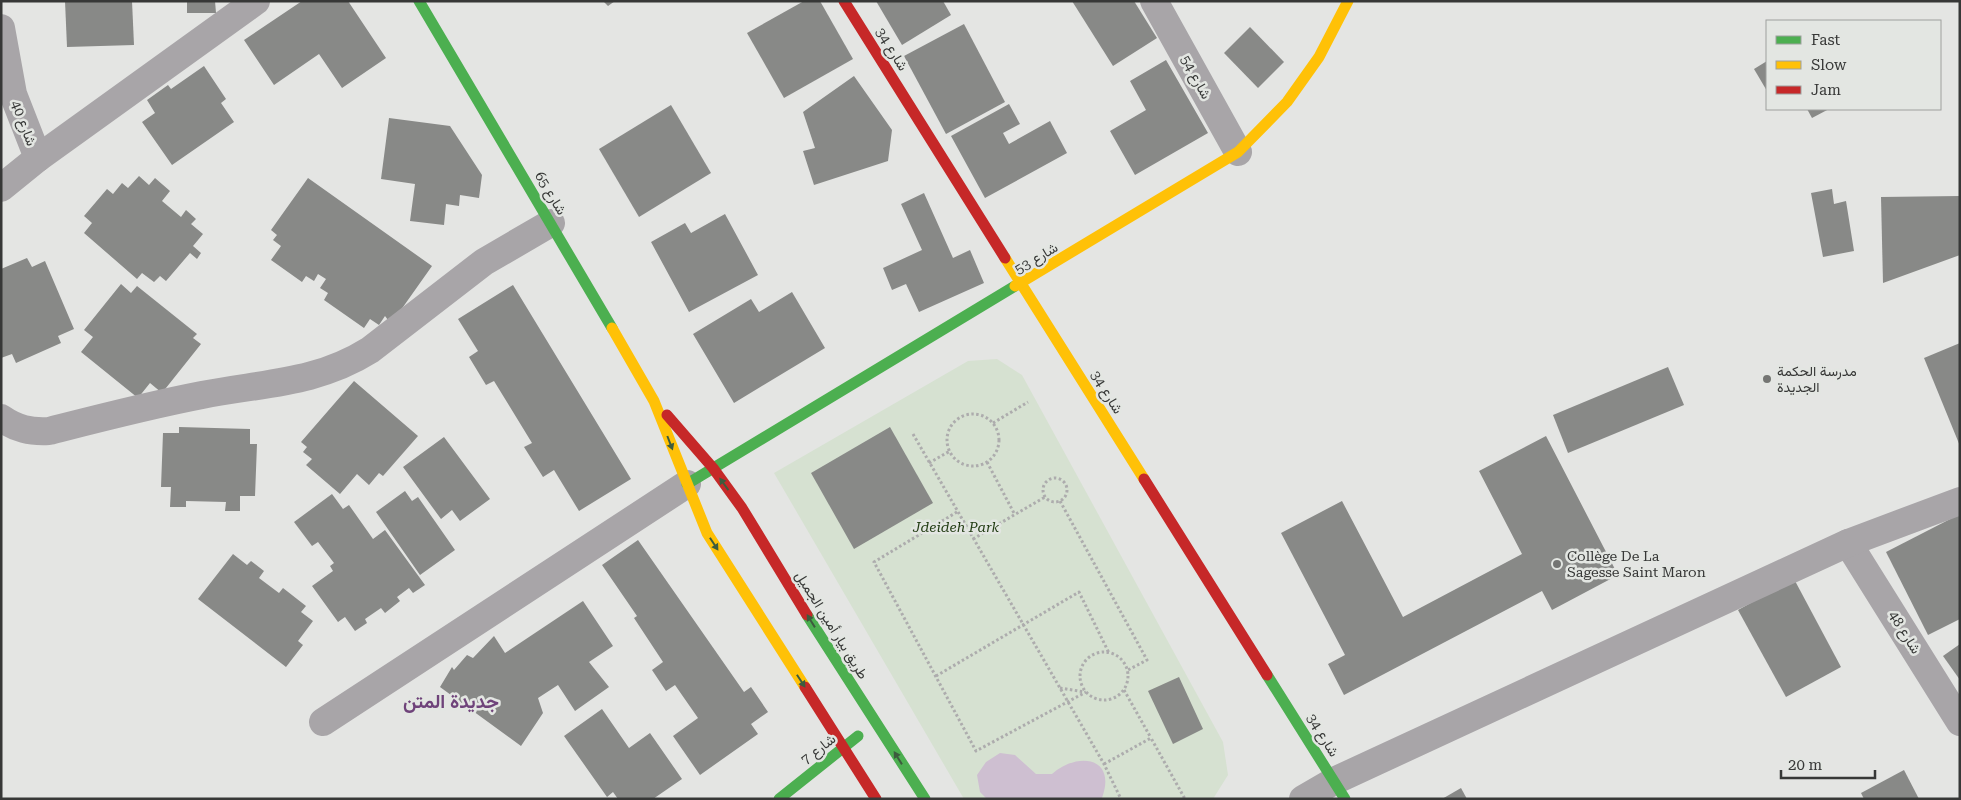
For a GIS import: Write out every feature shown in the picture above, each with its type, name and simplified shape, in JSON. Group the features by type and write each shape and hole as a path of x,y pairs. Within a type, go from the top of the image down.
{"street":[{"path":"1,188 38,158 256,1"},
{"name":"شارع 65","path":"419,1 552,223 654,401 687,484"},
{"name":"شارع 34","path":"844,1 1339,790"},
{"name":"شارع 54","path":"1154,1 1238,152"},
{"name":"شارع 53","path":"687,484 1238,152 1287,102 1319,57 1348,1"},
{"name":"شارع 40","path":"1,28 13,94 38,158"},
{"path":"1,418 12,425 32,432 49,431 195,396 277,384 323,373 351,362 370,350 484,262 552,223"},
{"name":"شارع 65","path":"654,401 713,468"},
{"name":"طريق بيار أمين الجميل","path":"713,468 742,508 844,675 925,799"},
{"path":"323,722 687,484 706,533 876,799"},
{"path":"1303,799 1339,790 1848,543 1960,501"},
{"name":"شارع 48","path":"1848,543 1960,722"},
{"name":"شارع 7","path":"778,799 876,722"}],"path":[{"path":"993,423 1028,402"},
{"path":"978,414 993,423 999,440 993,456 987,462 971,466 963,464 955,460 950,451 947,445 949,428 961,416 978,414"},
{"path":"913,434 1104,764 1121,799"},
{"path":"929,463 950,451"},
{"path":"987,462 1015,515"},
{"path":"1057,478 1064,482 1067,489 1065,496 1060,501 1052,502 1045,497 1043,490 1045,482 1057,478"},
{"path":"973,539 1045,497"},
{"path":"1060,501 1147,660 1128,670"},
{"path":"957,512 874,562 976,751 1086,692"},
{"path":"936,676 1079,592 1109,653"},
{"path":"1109,653 1119,656 1128,670 1129,678 1124,690 1116,698 1108,700 1092,697 1086,692 1080,677 1084,663 1097,654 1109,653"},
{"path":"1060,688 1086,692"},
{"path":"1124,690 1185,799"},
{"path":"1104,764 1151,738"}],"green space":[{"name":"Jdeideh Park","path":"997,359 1022,375 1223,742 1228,775 1213,799 964,799 774,473 968,361"}],"shaded area":[{"path":"1000,753 1015,755 1036,774 1052,774 1073,762 1092,762 1100,766 1104,774 1105,784 1102,798 987,799 980,792 977,775 986,762"}],"building":[{"path":"65,1 132,1 134,45 67,47"},
{"path":"187,1 215,1 216,13 187,13"},
{"path":"302,1 348,1 386,58 342,88 319,54 274,85 244,40"},
{"path":"603,1 615,1 608,6"},
{"path":"804,1 820,1 853,59 784,98 747,33"},
{"path":"876,1 943,1 951,15 902,45"},
{"path":"1072,1 1134,1 1157,38 1113,66"},
{"path":"964,24 1005,102 946,134 904,56"},
{"path":"1250,27 1284,62 1258,88 1224,53"},
{"path":"1166,60 1208,133 1135,175 1110,131 1146,110 1130,81"},
{"path":"1766,62 1766,89 1754,69"},
{"path":"204,66 226,99 221,103 234,122 172,165 142,122 155,113 147,100 168,85 171,89"},
{"path":"854,76 892,130 888,161 814,185 803,151 815,148 803,112"},
{"path":"1009,104 1020,124 1003,133 1009,144 1050,121 1067,153 985,198 951,136"},
{"path":"671,105 711,173 639,217 599,149"},
{"path":"1808,110 1827,110 1812,118"},
{"path":"389,118 450,126 482,175 479,198 460,195 459,206 446,204 444,225 410,221 415,184 381,179"},
{"path":"139,176 149,185 155,178 170,191 162,201 181,217 186,210 196,219 191,224 203,234 193,246 201,253 197,259 190,253 166,281 160,276 154,282 142,273 137,279 84,233 92,223 84,216 107,189 113,194 122,183 128,188"},
{"path":"308,178 432,266 391,324 385,316 379,325 370,319 364,328 324,300 328,293 320,288 326,279 318,274 314,281 306,276 302,282 271,260 281,246 273,240 277,235 271,230"},
{"path":"1832,189 1834,204 1846,201 1854,251 1823,257 1811,193"},
{"path":"924,193 953,258 970,250 984,283 919,312 906,284 892,290 883,268 922,250 901,204"},
{"path":"1960,196 1960,255 1883,283 1881,197"},
{"path":"725,214 758,275 689,312 651,242 685,223 691,233"},
{"path":"27,258 32,267 45,261 74,329 58,336 61,343 16,363 12,354 1,358 1,269"},
{"path":"121,284 131,293 137,286 197,334 193,338 201,344 162,393 150,383 138,398 81,352 93,337 84,330"},
{"path":"513,285 631,479 579,511 554,470 543,477 524,447 532,443 494,381 486,385 469,357 478,351 458,319"},
{"path":"792,292 825,348 734,403 693,334 751,299 759,312"},
{"path":"1960,343 1960,446 1924,358"},
{"path":"1668,367 1684,405 1568,453 1553,415"},
{"path":"354,381 418,436 383,476 379,473 369,485 357,474 340,494 306,465 312,459 303,452 307,447 301,442"},
{"path":"179,427 250,429 250,444 257,444 255,496 240,496 240,511 225,511 226,502 186,501 186,507 170,507 171,487 161,487 163,433 179,433"},
{"path":"890,427 933,503 854,549 811,473"},
{"name":"Collège De La Sagesse Saint Maron","path":"1546,436 1618,575 1552,610 1542,591 1344,695 1328,664 1345,655 1281,533 1342,501 1403,617 1522,554 1479,471"},
{"path":"444,437 490,499 460,521 452,510 441,519 403,467"},
{"path":"405,491 412,501 418,497 455,550 420,575 376,512"},
{"path":"332,494 343,509 349,505 373,539 385,530 425,585 413,593 409,588 397,597 400,601 385,613 381,608 365,619 367,623 355,631 345,617 338,622 312,586 333,571 330,566 334,563 318,542 312,546 294,522"},
{"path":"1960,514 1960,619 1928,635 1886,552"},
{"path":"638,540 744,692 751,687 768,712 751,724 758,734 700,775 673,736 698,718 675,685 666,691 652,670 663,662 634,618 637,616 602,565"},
{"path":"233,554 247,565 251,561 264,571 259,578 279,593 283,588 306,606 301,612 313,621 298,641 303,645 286,667 198,599"},
{"path":"1794,579 1841,667 1786,697 1738,610"},
{"path":"583,601 613,646 589,662 609,687 575,711 558,685 538,698 543,713 521,746 440,687 452,667 454,670 467,655 473,658 494,636 505,653"},
{"path":"1960,644 1960,680 1943,656"},
{"path":"1179,677 1203,729 1173,744 1148,691"},
{"path":"602,709 629,748 650,733 682,779 653,799 618,799 613,792 607,797 564,736"},
{"path":"1904,770 1919,799 1864,799 1861,793"},
{"path":"1461,788 1467,799 1442,799"}],"traffic: fast":[{"path":"419,1 612,328"},
{"path":"687,484 1015,286"},
{"path":"807,615 925,799"},
{"path":"1267,675 1345,799"},
{"path":"779,799 858,736"}],"traffic: slow":[{"path":"1015,286 1238,152 1287,102 1319,57 1348,1"},
{"path":"1005,258 1144,479"},
{"path":"612,328 654,401 707,533 805,687"}],"traffic: jam":[{"path":"844,1 1005,258"},
{"path":"667,415 713,468 742,508 807,615"},
{"path":"1144,479 1267,675"},
{"path":"805,687 876,799"}],"place":[{"name":"مدرسة الحكمة الجديدة","path":"1767,379"},
{"name":"Collège De La Sagesse Saint Maron","path":"1557,564"}],"district":[{"name":"جديدة المتن","path":"451,701"}]}
